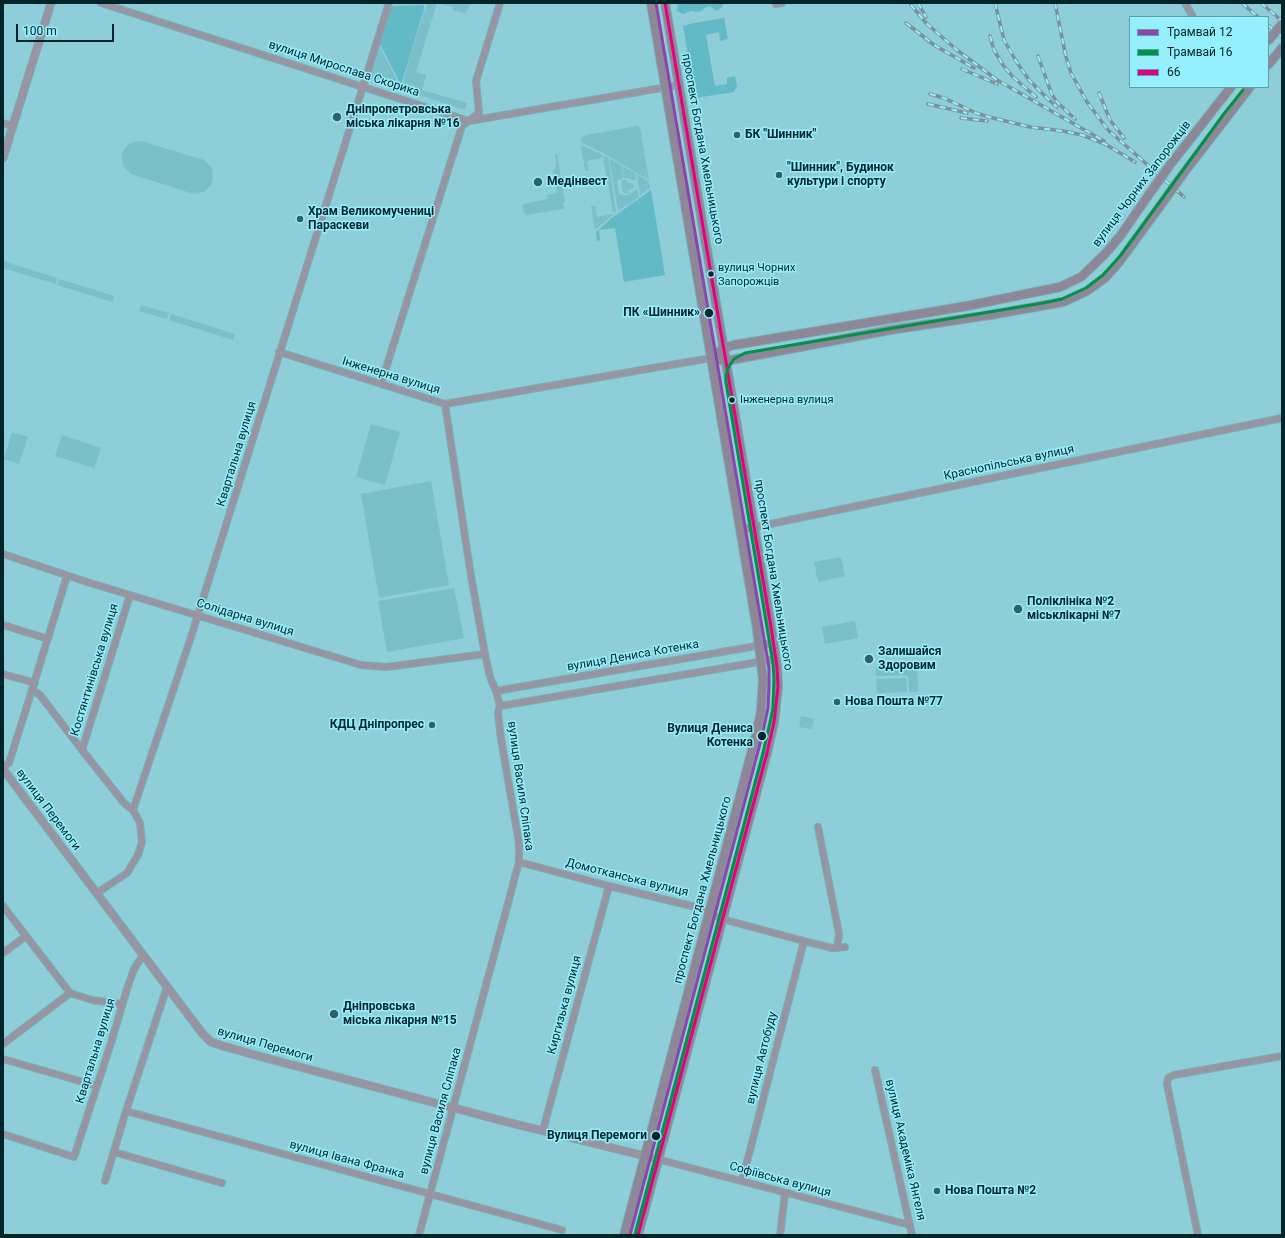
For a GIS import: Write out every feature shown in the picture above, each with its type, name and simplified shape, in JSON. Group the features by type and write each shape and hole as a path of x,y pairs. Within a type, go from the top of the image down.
{"main road":[{"name":"проспект Богдана Хмельницького","path":"638,1235 774,722 777,694 774,643 679,85 662,26 651,3"},
{"name":"проспект Богдана Хмельницького","path":"624,1235 760,721 763,692 760,645 665,88 662,26 665,3"},
{"path":"1269,40 1282,24"},
{"path":"1269,64 1282,48"},
{"path":"711,358 726,361 920,325 1037,307 1072,299 1093,288 1105,278 1120,261 1183,174 1249,88"},
{"name":"вулиця Чорних Запорожців","path":"711,358 724,348 740,344 968,306 1051,290 1067,284 1088,272 1121,235 1170,165 1225,91"},
{"path":"692,245 706,242"},
{"path":"809,332 812,344"}],"street":[{"path":"3,158 51,3"},
{"name":"вулиця Мирослава Скорика","path":"101,3 364,86 469,121 679,85"},
{"name":"Квартальна вулиця","path":"133,810 198,615 389,3"},
{"path":"381,384 462,126 479,113 476,81 500,3"},
{"path":"1185,3 1192,16"},
{"path":"3,123 13,126"},
{"name":"Інженерна вулиця","path":"280,352 445,404 711,358"},
{"name":"вулиця Василя Сліпака","path":"419,1235 519,862 519,843 501,739 498,713 500,706 490,677 485,654 462,523 445,404"},
{"name":"Краснопільська вулиця","path":"741,530 1282,418"},
{"name":"Солідарна вулиця","path":"3,554 67,576 347,661 376,667 398,666 485,654"},
{"path":"3,768 9,763 67,576"},
{"name":"Костянтинівська вулиця","path":"82,750 130,595"},
{"path":"3,625 48,639"},
{"name":"вулиця Дениса Котенка","path":"496,691 774,643"},
{"path":"500,706 776,658"},
{"path":"3,674 35,683"},
{"path":"32,690 40,695 124,803 133,810 140,823 142,842 138,855 127,873 97,893"},
{"name":"вулиця Перемоги","path":"3,768 167,987 202,1033 211,1042 249,1054 453,1108 645,1156"},
{"path":"818,827 838,934 836,948"},
{"name":"Домотканська вулиця","path":"519,862 700,908 722,919 804,941 832,948 845,947"},
{"name":"Киргизька вулиця","path":"543,1130 609,886"},
{"path":"3,906 70,993 92,1000 122,1004"},
{"path":"3,953 26,936"},
{"name":"вулиця Автобуду","path":"742,1181 804,941"},
{"name":"Квартальна вулиця","path":"3,1134 74,1157 98,1086 122,1004 134,969 143,955"},
{"path":"105,1181 126,1111 167,987"},
{"path":"3,1044 70,993"},
{"path":"1198,1235 1167,1084 1168,1078 1174,1074 1282,1056"},
{"path":"3,1058 98,1086"},
{"name":"вулиця Академіка Янгеля","path":"876,1070 912,1235"},
{"name":"вулиця Івана Франка","path":"126,1111 562,1230"},
{"path":"114,1152 222,1182"},
{"name":"Софіївська вулиця","path":"645,1156 910,1225"},
{"path":"780,1235 786,1193"}],"shaded area":[{"path":"427,3 437,3 416,72 426,75 422,90 467,103 465,110 404,90 402,87"},
{"path":"438,3 472,3 465,13 453,10 453,7"},
{"path":"678,3 722,3 723,6 717,11 709,6 699,12 691,11 683,14 677,11"},
{"path":"424,5 401,85 380,44 392,6"},
{"path":"724,18 728,39 720,41 719,32 706,35 715,86 727,84 727,78 735,76 737,86 734,92 695,98 683,26"},
{"path":"379,45 402,90 373,81 369,75"},
{"path":"637,126 640,128 649,180 605,154 581,142 581,138 586,135"},
{"path":"141,141 204,160 212,168 212,184 204,192 194,194 131,174 123,166 122,154 129,144"},
{"path":"581,145 603,155 602,158 587,161 589,171 585,171"},
{"path":"555,154 557,154 565,202 563,202 564,209 526,215 522,206 524,204 548,199 547,195 557,193 553,170 555,169 556,164"},
{"path":"605,156 608,157 616,212 613,212 603,158"},
{"path":"609,158 621,165 623,178 617,181 619,194 626,196 637,189 639,197 618,211"},
{"path":"622,166 635,173 636,181 624,177"},
{"path":"637,174 649,182 650,188 640,195"},
{"path":"626,180 628,183 632,183 634,185 633,189 629,189 628,193 624,193 621,184 622,181"},
{"path":"651,190 665,275 624,282 615,228 599,230 600,240 597,241 596,232 613,217"},
{"path":"591,206 595,206 597,217 614,214 595,230"},
{"path":"3,261 57,278 56,284 3,268"},
{"path":"59,279 114,296 112,302 57,285"},
{"path":"141,305 169,313 167,319 139,311"},
{"path":"171,314 235,334 233,340 169,320"},
{"path":"371,424 400,432 385,485 356,477"},
{"path":"12,432 28,437 19,464 4,459"},
{"path":"62,435 101,448 94,468 55,456"},
{"path":"431,481 449,585 379,598 361,494"},
{"path":"841,557 845,576 818,582 814,562"},
{"path":"454,588 464,638 387,652 378,601"},
{"path":"855,621 858,638 825,644 822,627"},
{"path":"917,666 918,692 909,692 908,675 876,676 876,667"},
{"path":"906,678 907,692 877,693 876,679"},
{"path":"801,716 814,719 812,729 799,727"}],"railway":[{"path":"918,3 926,17"},
{"path":"995,3 1004,40 1016,61 1029,80 1057,107"},
{"path":"1055,3 1066,57 1071,73 1087,102 1108,130 1184,197"},
{"path":"1242,3 1257,16"},
{"path":"1261,3 1282,21"},
{"path":"911,5 927,24 957,50 997,80 1104,141"},
{"path":"906,23 934,45 974,68"},
{"path":"1269,26 1282,37"},
{"path":"990,36 994,50 1003,65 1013,77 1036,97"},
{"path":"1038,56 1052,95 1058,103 1075,119"},
{"path":"962,69 997,84"},
{"path":"1099,93 1110,120 1124,138"},
{"path":"930,94 944,98 976,113 989,117 1030,127 1082,135 1105,144 1135,162"},
{"path":"928,104 967,113"},
{"path":"961,118 987,121"}],"tram line":[{"name":"12","path":"630,1235 762,736 768,708 769,686 769,668 656,3"},
{"name":"16","path":"635,1235 763,753 773,709 773,663 726,382 726,375 729,366 734,359 745,353 1043,303 1062,299 1086,288 1103,275 1121,255 1223,115 1243,90"}],"transit line":[{"name":"66","path":"638,1235 767,753 774,722 778,687 777,667 771,627 665,3"}],"place":[{"name":"Дніпропетровська міська лікарня №16","path":"337,117"},
{"name":"БК \"Шинник\"","path":"737,135"},
{"name":"\"Шинник\", Будинок культури і спорту","path":"779,175"},
{"name":"Медінвест","path":"538,182"},
{"name":"Храм Великомучениці Параскеви","path":"300,219"},
{"name":"вулиця Чорних Запорожців","path":"711,274"},
{"name":"ПК «Шинник»","path":"709,313"},
{"name":"Інженерна вулиця","path":"732,400"},
{"name":"Поліклініка №2 міськлікарні №7","path":"1018,609"},
{"name":"Залишайся Здоровим","path":"869,659"},
{"name":"Нова Пошта №77","path":"837,702"},
{"name":"КДЦ Дніпропрес","path":"432,725"},
{"name":"Вулиця Дениса Котенка","path":"762,736"},
{"name":"Дніпровська міська лікарня №15","path":"334,1014"},
{"name":"Вулиця Перемоги","path":"656,1136"},
{"name":"Нова Пошта №2","path":"937,1191"}]}
